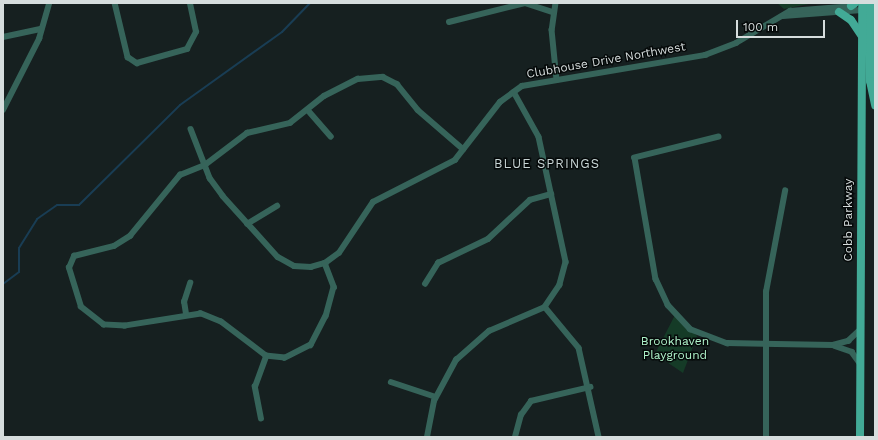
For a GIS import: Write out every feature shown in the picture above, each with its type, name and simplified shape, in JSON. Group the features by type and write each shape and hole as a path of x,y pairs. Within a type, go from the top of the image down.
{"main road":[{"path":"865,7 870,81 875,105"},
{"name":"Cobb Parkway","path":"860,437 862,36 865,7"},
{"path":"839,12 852,20 862,36"}],"street":[{"path":"3,110 39,40 41,29 50,3"},
{"path":"115,3 128,57 137,63 187,49 196,32 190,3"},
{"path":"556,3 553,12 557,80"},
{"path":"449,22 525,4 553,12"},
{"name":"Clubhouse Drive Northwest","path":"778,17 839,12 865,7"},
{"name":"Clubhouse Drive Northwest","path":"191,129 204,165 223,196 247,224 286,262 305,268 325,263 347,242 373,202 435,173 455,160 500,102 522,86 713,53 778,17 805,8 865,7"},
{"path":"3,37 41,29"},
{"path":"325,263 332,276 334,291 314,341 292,357 266,356 210,317 186,314 125,326 104,325 88,316 77,301 69,263 78,255 124,241 172,181 204,165 247,133 290,123 324,96 358,79 383,77 397,84 418,110 463,149"},
{"path":"427,437 436,397 456,360 468,347 496,326 545,307 560,285 566,262 539,137 514,92"},
{"path":"308,110 331,136"},
{"path":"719,137 635,158 656,279 668,305 690,328 727,343 833,345 848,341 861,328"},
{"path":"766,437 766,292 784,191"},
{"path":"425,284 438,263 488,239 530,200 551,194"},
{"path":"247,224 276,206"},
{"path":"186,314 184,302 190,283"},
{"path":"545,307 579,348 590,387 599,437"},
{"path":"833,345 852,352 860,363"},
{"path":"261,419 254,387 266,356"},
{"path":"391,382 436,397"},
{"path":"515,437 521,415 532,400 590,387"}],"green space":[{"path":"777,3 814,3 784,9"},
{"name":"Brookhaven Playground","path":"675,315 697,336 683,373 655,354"}],"waterway":[{"path":"3,284 19,272 19,248 37,219 57,205 79,205 180,105 282,32 310,3"}],"district":[{"name":"BLUE SPRINGS","path":"547,164"}]}
